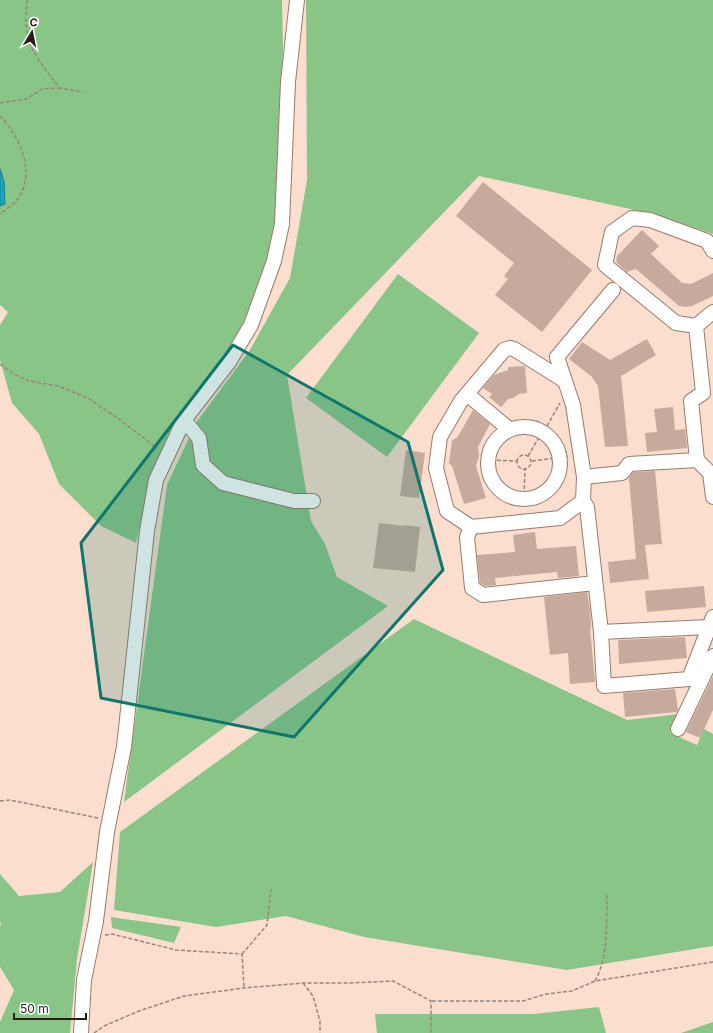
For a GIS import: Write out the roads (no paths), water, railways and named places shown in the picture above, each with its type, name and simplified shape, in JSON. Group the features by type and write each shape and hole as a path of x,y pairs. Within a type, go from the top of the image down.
{"street":[{"path":"82,1033 84,980 93,936 110,816 124,747 147,531 156,480 184,420 229,362 251,325 274,261 282,224 288,82 297,0"},
{"path":"713,251 707,241 650,220 632,218 612,232 605,265 676,323 696,326 713,312"},
{"path":"601,632 711,622 688,679 604,686 601,632 587,507 583,501 583,473 573,406 557,357 613,290"},
{"path":"696,326 703,393 691,401 697,460 710,473 713,497"},
{"path":"566,386 514,349 510,348 504,350 460,401 440,437 436,468 447,511 471,527 560,518 583,501"},
{"path":"467,394 509,429"},
{"path":"184,420 199,438 203,465 223,483 294,501 313,501"},
{"path":"523,426 534,427 543,431 551,438 557,447 560,457 557,479 550,488 540,495 529,499 524,499 505,494 496,486 490,476 487,465 488,453 494,442 502,433 509,429 523,426"},
{"path":"558,463 583,473 622,473 629,464 697,460"},
{"path":"471,527 467,538 472,588 483,595 595,582"},
{"path":"678,729 713,656"}],"water":[{"path":"0,169 4,181 5,204 0,206"}]}
